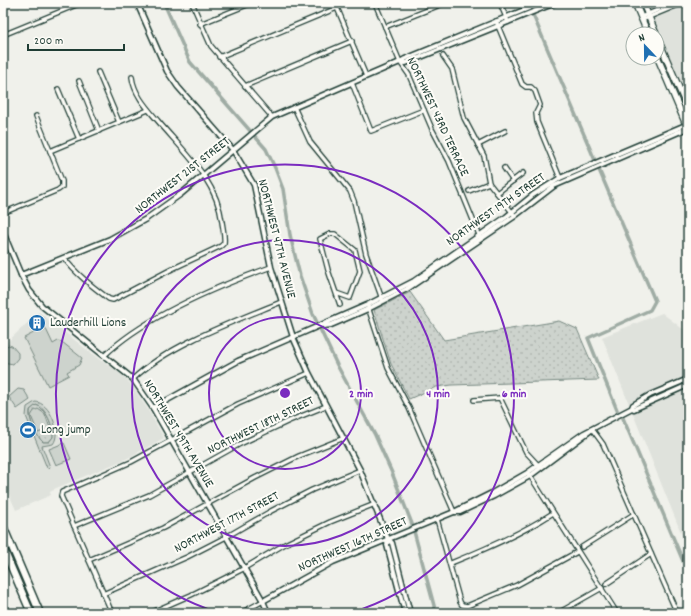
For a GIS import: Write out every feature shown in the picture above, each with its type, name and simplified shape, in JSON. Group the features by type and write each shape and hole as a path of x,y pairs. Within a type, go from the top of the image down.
{"highway":[{"path":"3,526 40,613"},
{"path":"3,548 31,613"}],"main road":[{"path":"635,3 644,26"},
{"path":"643,3 652,26"},
{"path":"665,56 688,109"},
{"path":"661,66 688,127"}],"street":[{"path":"3,35 81,3"},
{"name":"NORTHWEST 47TH AVENUE","path":"137,3 155,47 167,71 178,87 233,150 254,185 271,267 281,302 309,373 360,470 388,539 392,543 405,613"},
{"path":"192,3 211,46 272,117"},
{"path":"200,24 252,3"},
{"path":"335,3 366,76"},
{"name":"NORTHWEST 43RD TERRACE","path":"375,3 400,62 409,75 449,161 480,237"},
{"path":"385,27 445,3"},
{"path":"500,3 507,20"},
{"name":"NORTHWEST 21ST STREET","path":"507,20 541,3"},
{"name":"NORTHWEST 21ST STREET","path":"21,275 118,236 146,219 205,175 255,130 272,117 404,59 555,3"},
{"path":"648,16 674,3"},
{"path":"641,19 683,3"},
{"path":"219,57 337,8"},
{"path":"497,24 522,84 531,87 535,91 540,105 536,113 537,122 560,178"},
{"path":"245,86 352,41"},
{"path":"443,56 452,69 462,114 484,156 489,183 513,214"},
{"path":"98,72 119,122"},
{"path":"64,258 74,271 108,299 113,300 172,269 221,246 224,243 221,209 216,194 205,175 148,110 133,86 132,77"},
{"path":"78,81 99,130"},
{"path":"352,83 371,131 424,110"},
{"path":"58,89 79,139"},
{"path":"294,107 310,142 350,191 354,201 366,253 382,300"},
{"path":"50,151 148,110"},
{"path":"3,213 58,190 62,186 62,181 36,116"},
{"name":"NORTHWEST 19TH STREET","path":"513,214 533,195 560,178 688,127"},
{"name":"NORTHWEST 43RD TERRACE","path":"478,145 505,131"},
{"name":"NORTHWEST 19TH STREET","path":"153,408 215,372 294,337 323,326 333,319 368,307 415,282 554,186 589,167"},
{"name":"NORTHWEST 19TH STREET","path":"504,168 513,181"},
{"name":"NORTHWEST 19TH STREET","path":"497,193 523,173"},
{"name":"NORTHWEST 19TH STREET","path":"469,192 489,183"},
{"name":"NORTHWEST 49TH AVENUE","path":"3,232 21,275 29,290 42,306 132,379 153,408 263,601 268,613"},
{"path":"336,293 350,298 360,271 353,247 335,234 330,234 320,239 328,270 340,305"},
{"path":"356,255 366,253"},
{"path":"104,355 127,336 158,318 231,283 271,267"},
{"path":"132,379 142,370 202,336 281,302"},
{"path":"368,307 388,368 410,408 454,512"},
{"path":"112,613 61,496 62,492 131,462 238,404 309,373"},
{"name":"NORTHWEST 16TH STREET","path":"632,408 633,405 650,395 688,379"},
{"name":"NORTHWEST 16TH STREET","path":"240,613 333,562 454,512 529,474 592,429 632,408 688,385"},
{"path":"474,400 500,398 526,452 539,467"},
{"name":"NORTHWEST 18TH STREET","path":"74,526 149,495 240,444 289,421 326,406"},
{"path":"592,429 603,444 677,613"},
{"path":"89,560 163,528 299,456 344,438"},
{"name":"NORTHWEST 17TH STREET","path":"103,594 226,537 271,511 312,490 360,470"},
{"path":"529,474 617,613"},
{"path":"150,613 192,595 244,569 285,544 330,522 375,504"},
{"path":"451,563 496,545 532,526 553,512"},
{"path":"582,547 634,514"},
{"path":"437,519 462,605 467,606 517,585 577,552"},
{"path":"606,584 652,554"},
{"name":"NORTHWEST 47TH AVENUE","path":"397,571 410,613"},
{"path":"558,613 602,588"}],"shaded area":[{"path":"647,3 667,3 650,10"},
{"path":"688,4 688,100 665,46 665,26 657,26 654,20 655,18"},
{"path":"410,292 444,340 559,321 577,329 599,380 452,385 436,387 409,399 391,364 374,310"},
{"path":"39,312 100,360 116,370 130,383 147,408 164,438 126,459 54,489 50,492 51,495 16,510 3,481 3,346"},
{"path":"662,313 688,333 688,550 602,337"},
{"path":"45,327 53,344 58,341 62,342 82,358 79,365 67,372 69,375 48,386 24,338"},
{"path":"8,345 12,346 18,353 18,358 13,364 3,362 3,350"},
{"path":"18,389 24,390 30,400 17,409 9,397"},
{"path":"35,402 40,403 50,412 53,419 56,433 53,444 42,446 50,467 47,468 26,416 27,407","holes":["36,405 40,407 49,418 52,428 53,437 49,442 43,442 40,439 31,422 30,410"]},
{"path":"36,405 43,410 51,423 53,437 49,442 43,442 31,421 30,412"},
{"path":"38,409 45,414 50,428 38,433 31,416 34,411"},
{"path":"64,443 71,459 56,465 49,449"}],"waterway":[{"path":"164,3 190,62 266,149 275,168 283,189 290,235 300,276 313,314 337,365 375,435 392,473 412,524 436,613"},
{"path":"533,15 655,301 650,310 588,338 617,410"},
{"path":"623,418 688,573"}],"place":[{"name":"Lauderhill Lions","path":"37,323"},
{"name":"Long jump","path":"28,430"}]}
